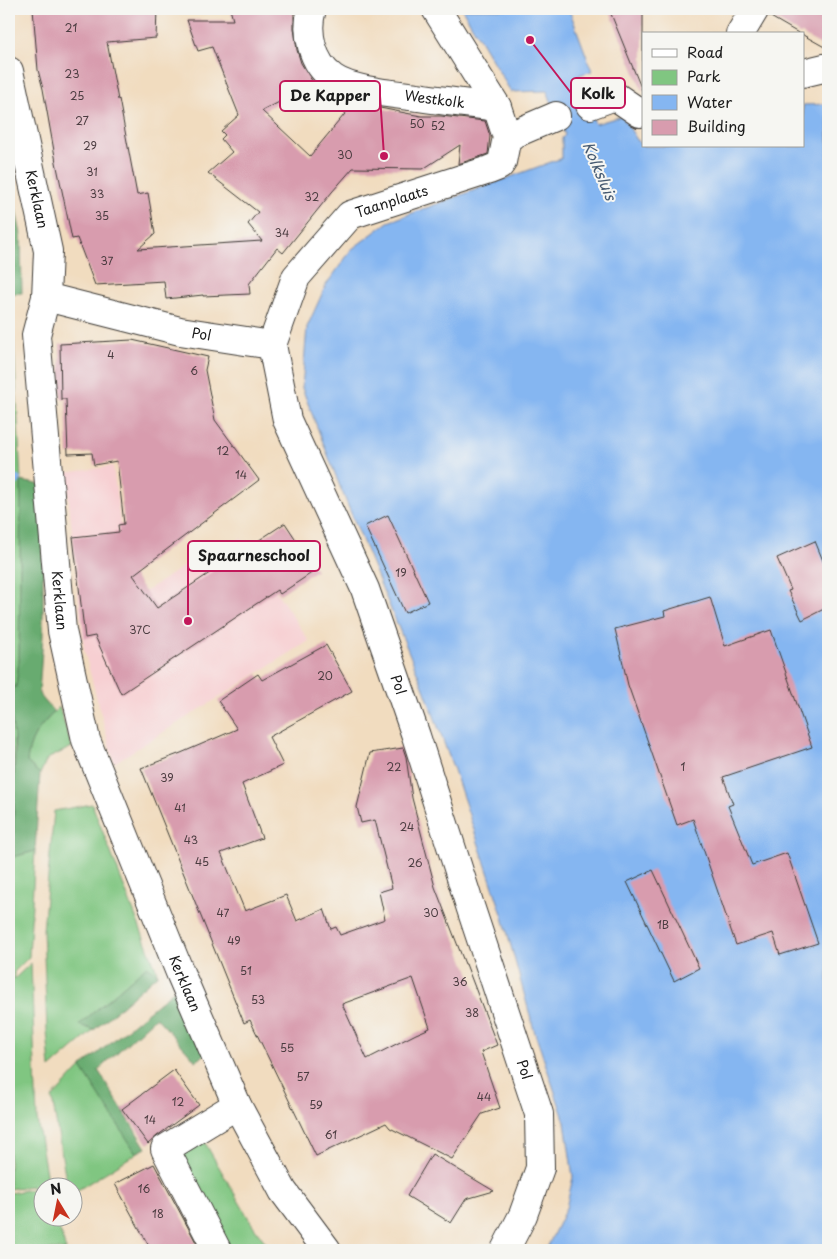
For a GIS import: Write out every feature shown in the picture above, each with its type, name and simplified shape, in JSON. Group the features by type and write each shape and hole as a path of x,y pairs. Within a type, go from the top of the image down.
{"street":[{"name":"Westkolk","path":"312,9 308,32 316,56 324,69 332,77 344,84 382,93 497,107"},
{"name":"Westkolk","path":"436,9 497,107 507,137"},
{"path":"741,32 755,9"},
{"path":"804,73 828,67"},
{"name":"Kerklaan","path":"9,71 48,252 46,297 36,335 62,631 86,740 236,1105 283,1191 327,1250"},
{"path":"590,105 615,96 640,113 642,112"},
{"path":"507,137 556,116"},
{"name":"Taanplaats","path":"272,345 296,277 350,215 499,166 502,162 507,137"},
{"name":"Pol","path":"46,297 180,330 272,345 287,420 365,589 416,736 539,1114 540,1168 523,1215 505,1250"},
{"path":"217,1250 164,1149 236,1105"}],"shaded area":[{"path":"113,466 130,602 206,551 211,558 241,538 309,641 114,763 84,650 66,473"}],"green space":[{"path":"9,176 21,234 22,293 9,294"},
{"path":"9,323 13,325 21,481 19,660 16,687 9,687"},
{"path":"21,481 43,485 43,636 39,694 54,712 43,723 36,734 30,746 27,762 40,774 35,851 13,857 15,749 12,720 9,715 9,687 16,687 19,660"},
{"path":"59,707 72,747 47,759 40,774 27,762 28,753 37,732"},
{"path":"9,715 14,732 13,857 35,851 29,957 14,972 14,979 31,963 37,1119 46,1176 32,1176 32,1186 9,1189"},
{"path":"92,804 158,974 147,966 80,1024 94,1030 50,1068 43,930 54,811"},
{"path":"147,966 158,974 94,1030 79,1025"},
{"path":"178,987 207,1052 196,1061 156,1017 98,1070 146,1148 136,1153 81,1067"},
{"path":"81,1067 137,1153 82,1187 82,1176 65,1176 52,1098"},
{"path":"204,1141 252,1224 271,1250 228,1250 179,1156"},
{"path":"32,1189 32,1226 59,1226 66,1250 9,1250 9,1193"}],"water":[{"name":"Kolksluis","path":"462,9 569,9 592,71 579,75 595,124 622,116 639,143 642,142 642,148 804,148 804,105 828,104 828,1250 546,1250 566,1208 573,1177 565,1122 534,1030 503,917 454,770 424,689 339,484 302,388 307,327 326,285 352,249 388,222 562,158 562,138 565,135 547,91 511,92"}],"building":[{"path":"33,9 157,9 156,38 107,42 137,195 148,193 155,234 138,249 262,241 248,224 258,212 208,173 232,152 221,139 225,135 221,131 239,115 212,47 198,51 187,20 233,20 230,9 294,9 297,50 301,63 314,84 262,111 310,156 354,103 421,116 441,116 485,121 490,136 488,154 458,164 460,145 423,169 353,168 283,253 277,248 249,284 250,294 203,295 166,299 164,281 95,285 77,238 72,239 38,70"},
{"path":"609,9 643,9 642,90"},
{"path":"771,9 828,9 828,49 804,36 804,32 797,32 769,16"},
{"path":"132,340 208,357 205,370 215,420 259,480 133,575 157,608 285,523 316,570 280,594 277,590 121,694 95,636 85,638 73,537 119,532 118,525 124,524 117,461 94,465 92,453 68,454 66,399 61,399 60,344"},
{"path":"388,515 428,602 405,613 365,526"},
{"path":"815,541 828,573 828,607 802,620 788,591 791,590 777,558"},
{"path":"710,597 725,646 771,630 812,747 723,777 733,804 728,806 752,865 787,853 818,943 780,955 773,933 736,945 693,819 677,825 628,685 615,629 665,616 664,611"},
{"path":"326,645 352,691 269,737 283,765 242,784 262,838 221,853 245,911 286,895 297,921 324,909 331,929 336,927 340,935 385,919 379,892 392,888 375,820 361,823 357,807 370,753 403,748 412,798 435,887 497,1045 481,1052 500,1108 482,1114 452,1159 390,1128 386,1123 316,1156 250,1020 244,1023 141,768 237,729 218,701 258,674 262,680","holes":["413,978 430,1028 367,1059 342,1004"]},
{"path":"653,870 699,968 674,981 627,882"},
{"path":"174,1070 199,1105 148,1144 122,1109"},
{"path":"432,1154 494,1191 466,1199 451,1223 407,1196"},
{"path":"154,1164 200,1250 151,1250 115,1184"}],"waterway":[{"path":"9,481 16,480"}],"place":[{"name":"Kolk","path":"530,40"},
{"name":"De Kapper","path":"384,156"},
{"name":"Spaarneschool","path":"188,621"}]}
